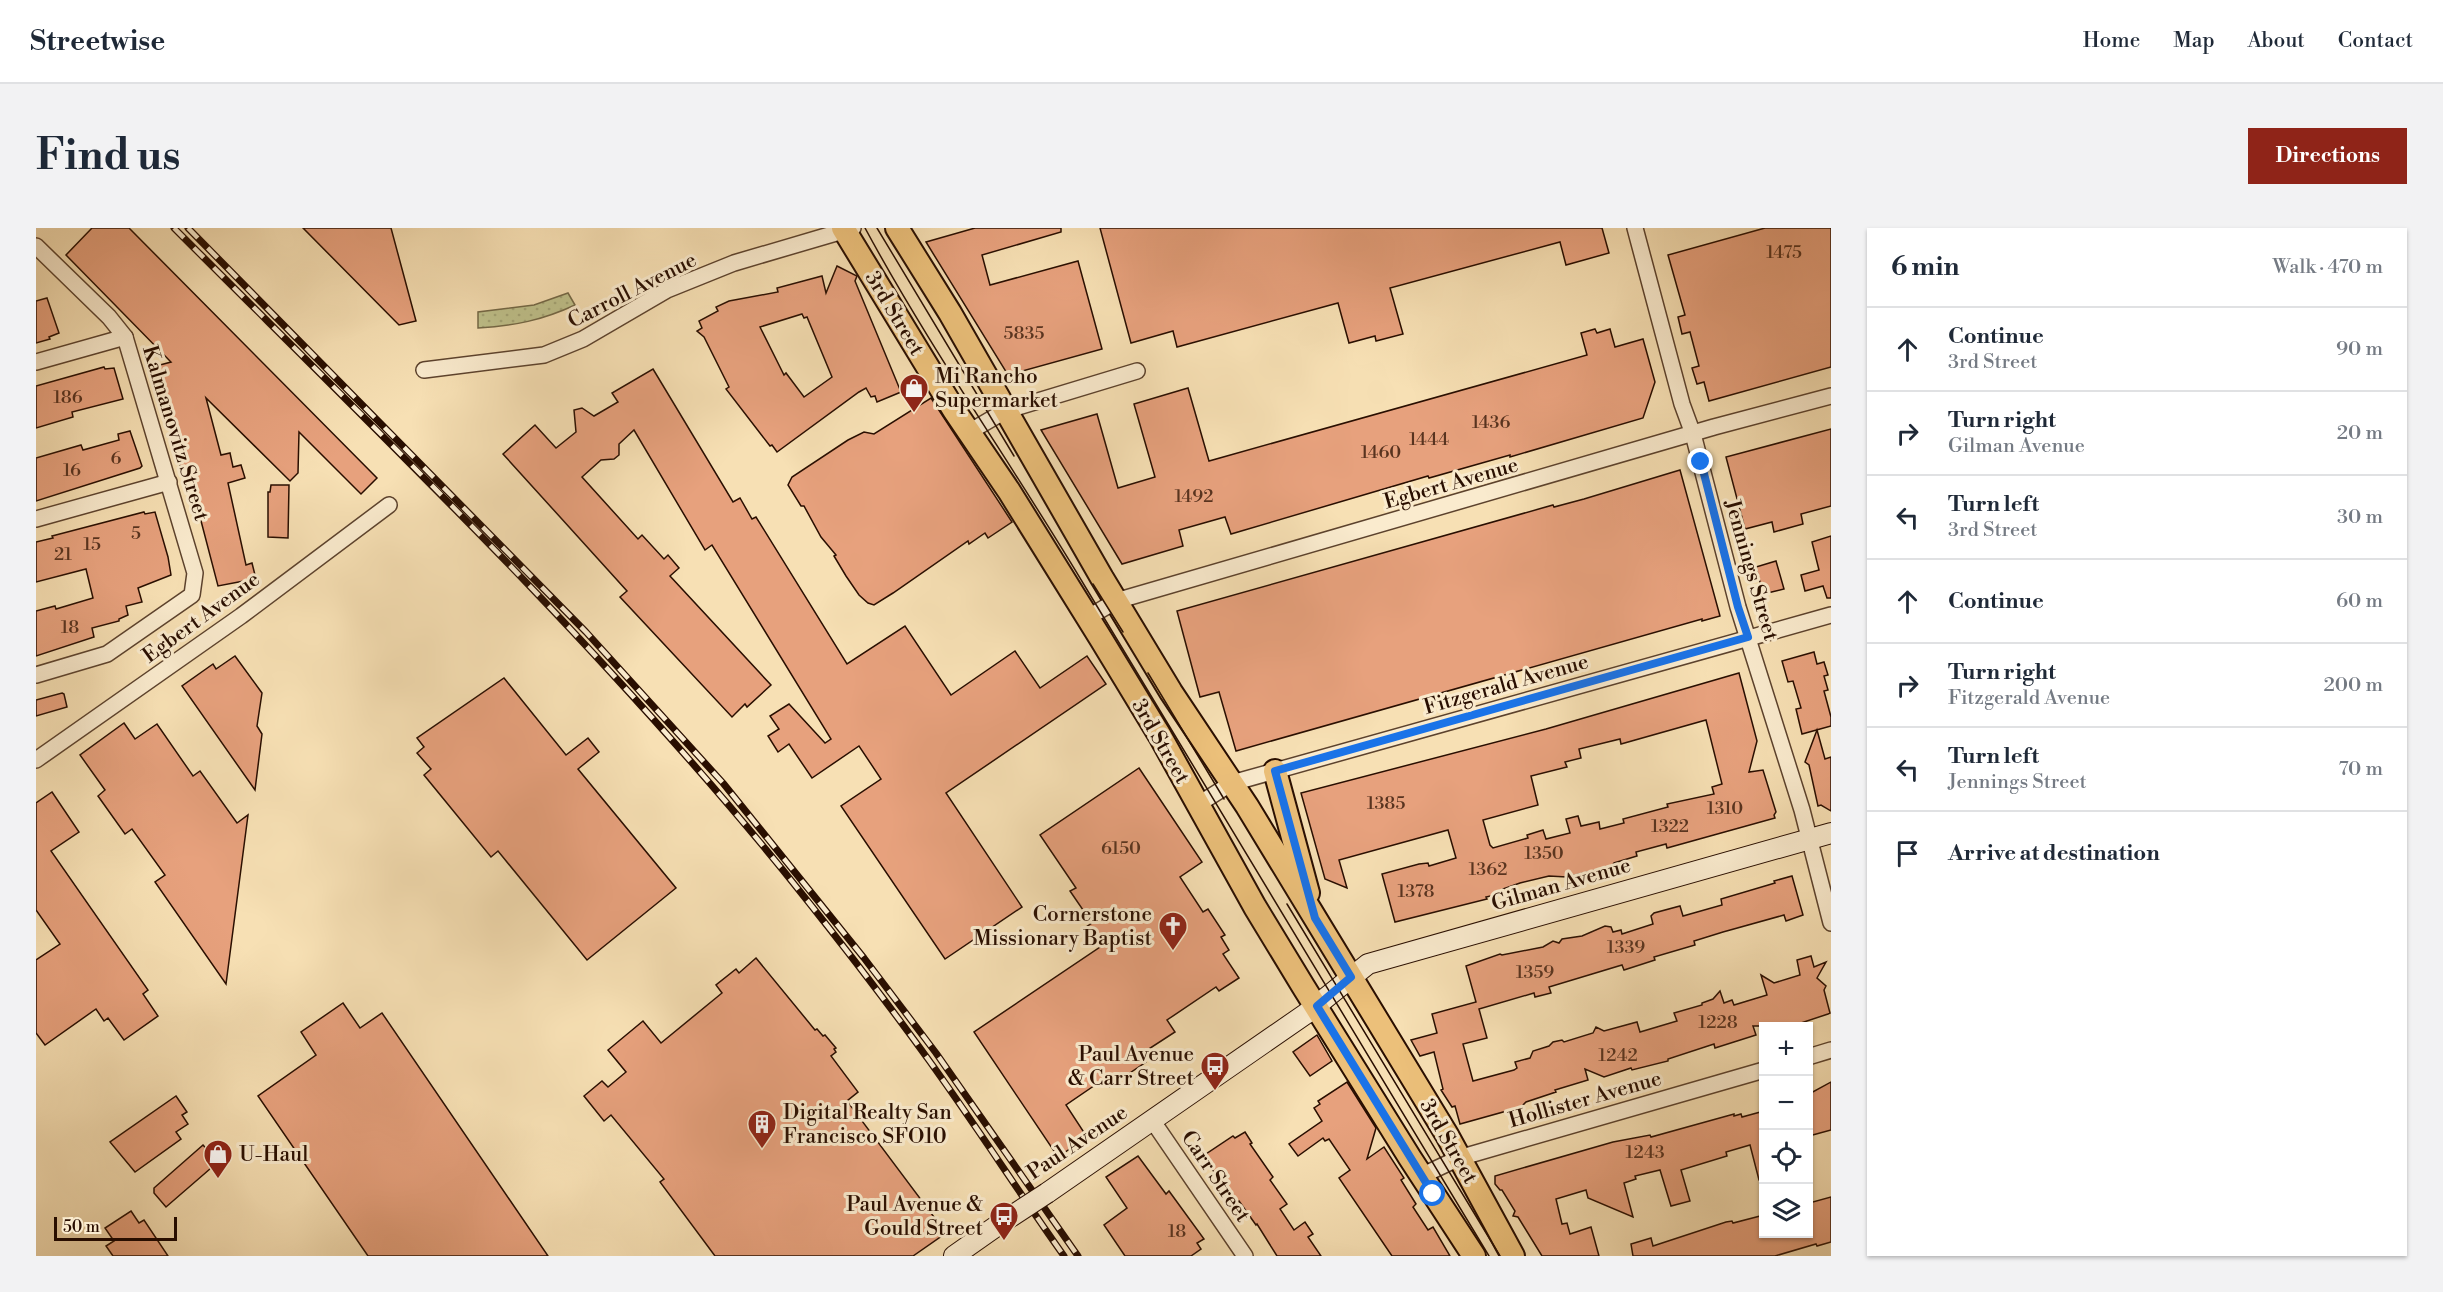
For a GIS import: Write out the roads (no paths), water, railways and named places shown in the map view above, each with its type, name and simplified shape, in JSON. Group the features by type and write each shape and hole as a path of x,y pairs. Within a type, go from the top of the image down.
{"main road":[{"name":"3rd Street","path":"897,228 950,313 1061,511 1171,692 1232,783 1351,977 1459,1158 1513,1256"},
{"name":"3rd Street","path":"848,229 969,432 1015,500 1160,736 1255,907 1421,1176 1474,1256"},
{"path":"1275,771 1315,918"}],"street":[{"name":"Carroll Avenue","path":"424,370 544,355 583,339 667,290 734,263 848,229"},
{"name":"Jennings Street","path":"1637,229 1738,607 1809,839 1831,923"},
{"name":"Kalmanovitz Street","path":"36,246 109,317 125,337 195,573 192,595 107,654 36,675"},
{"path":"36,362 125,337"},
{"path":"969,432 1005,411 1137,371"},
{"name":"Egbert Avenue","path":"1087,618 1116,601 1831,396"},
{"path":"36,519 169,482"},
{"name":"Egbert Avenue","path":"36,760 241,615 389,505"},
{"name":"Fitzgerald Avenue","path":"1197,805 1232,783 1831,615"},
{"name":"Gilman Avenue","path":"1317,1006 1368,964 1831,833"},
{"name":"Paul Avenue","path":"956,1255 1317,1006"},
{"path":"1813,1056 1831,1050"},
{"name":"Hollister Avenue","path":"1421,1176 1459,1158 1759,1071"},
{"name":"Carr Street","path":"1152,1120 1245,1256"}],"tram line":[{"path":"865,228 918,320 1059,543 1489,1256"},
{"path":"877,228 1014,456"},
{"path":"1093,584 1123,632"},
{"path":"1148,673 1224,799"},
{"path":"1287,904 1500,1256"}],"railway":[{"path":"174,228 486,541 638,702 711,785 801,892 892,1011 945,1083 1064,1256"},
{"path":"188,228 586,632 723,783 864,958 936,1053 1078,1256"}],"place":[{"name":"Mi Rancho Supermarket","path":"914,414"},
{"name":"Cornerstone Missionary Baptist","path":"1173,952"},
{"name":"Paul Avenue & Carr Street","path":"1215,1092"},
{"name":"Digital Realty San Francisco SFO10","path":"762,1150"},
{"name":"U-Haul","path":"218,1180"},
{"name":"Paul Avenue & Gould Street","path":"1004,1242"}]}
